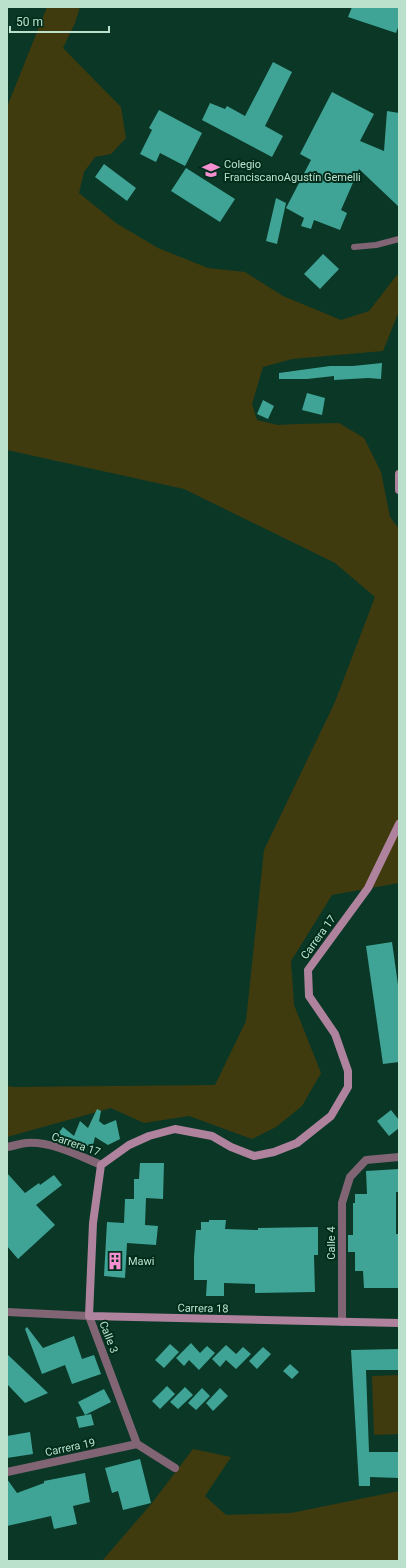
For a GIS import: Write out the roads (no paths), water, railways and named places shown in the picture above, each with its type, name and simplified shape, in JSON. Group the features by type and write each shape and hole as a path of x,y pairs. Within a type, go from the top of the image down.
{"street":[{"path":"399,474 399,490"},
{"name":"Carrera 17","path":"7,1147 26,1143 45,1144 72,1152 101,1165 129,1145 149,1136 175,1129 212,1136 231,1147 254,1156 274,1152 297,1143 330,1116 348,1087 348,1071 335,1034 309,996 308,970 368,888 399,824"},
{"name":"Calle 4","path":"342,1322 342,1203 350,1177 366,1160 399,1157"},
{"name":"Calle 3","path":"101,1165 93,1223 89,1316 137,1444"},
{"name":"Carrera 18","path":"7,1312 89,1316 399,1323"},
{"path":"137,1444 175,1468"},
{"name":"Carrera 19","path":"7,1472 137,1444"}],"lane":[{"path":"354,246 376,245 399,239"}],"place":[{"name":"Colegio FranciscanoAgustín Gemelli","path":"211,170"},
{"name":"Mawi","path":"115,1261"}]}
